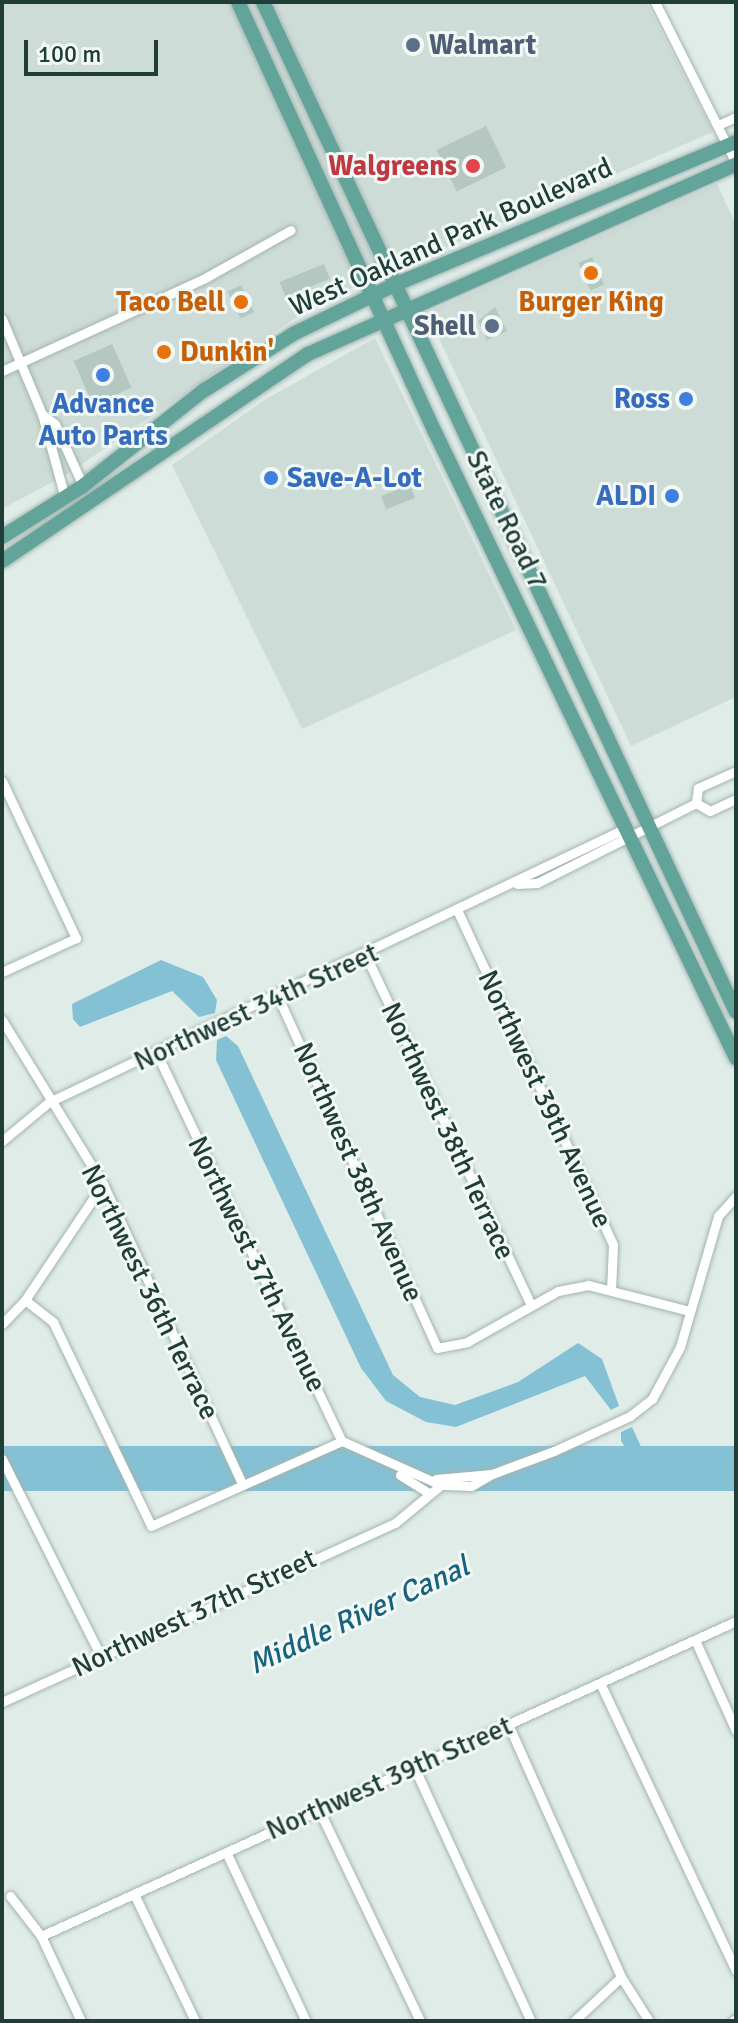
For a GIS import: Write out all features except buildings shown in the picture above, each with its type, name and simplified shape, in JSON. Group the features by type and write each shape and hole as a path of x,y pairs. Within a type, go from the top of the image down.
{"main road":[{"name":"State Road 7","path":"238,2 371,295 736,1058"},
{"name":"State Road 7","path":"263,2 736,1012"},
{"name":"West Oakland Park Boulevard","path":"2,537 83,486 220,379 371,295 732,144"},
{"name":"West Oakland Park Boulevard","path":"2,561 72,518 247,391 404,307 736,164"},
{"path":"72,518 83,486"},
{"path":"505,576 514,574 525,583 555,646 571,662"}],"street":[{"path":"655,2 718,125 732,144 736,164"},
{"path":"718,125 736,117"},
{"path":"2,371 291,230"},
{"path":"2,319 42,414 65,499"},
{"path":"42,414 55,424 83,486"},
{"name":"Northwest 34th Street","path":"696,803 698,788 736,771"},
{"path":"2,781 76,938 2,972"},
{"name":"Northwest 34th Street","path":"696,803 710,811 736,799"},
{"name":"Northwest 34th Street","path":"2,1141 49,1102 517,884 537,883 612,848 630,832 696,803"},
{"name":"Northwest 39th Avenue","path":"458,912 613,1245 611,1290"},
{"name":"Northwest 38th Terrace","path":"366,956 531,1305"},
{"name":"Northwest 38th Avenue","path":"278,997 437,1348 467,1342 531,1305"},
{"name":"Northwest 36th Terrace","path":"2,1020 49,1102 103,1184 243,1485"},
{"name":"Northwest 37th Avenue","path":"157,1054 342,1441"},
{"path":"2,1324 25,1300 103,1184"},
{"name":"Northwest 37th Street","path":"3,1699 101,1657 386,1524 395,1523 425,1490 438,1482 471,1486 492,1474 630,1416 652,1399 680,1347 718,1216 736,1196"},
{"path":"531,1305 558,1291 588,1285 690,1311"},
{"path":"25,1300 53,1322 151,1526 342,1441 425,1490"},
{"path":"2,1459 101,1657"},
{"path":"374,1459 438,1482"},
{"name":"Northwest 39th Street","path":"41,1936 736,1621"},
{"path":"695,1640 736,1731"},
{"path":"600,1683 736,1971"},
{"path":"508,1724 621,1977 649,2021"},
{"path":"414,1767 531,2021"},
{"path":"319,1810 420,2021"},
{"path":"226,1852 306,2021"},
{"path":"134,1894 195,2021"},
{"path":"10,1896 41,1936 81,2021"},
{"path":"574,2021 621,1977"}],"shaded area":[{"path":"2,2 646,2 713,132 316,304 69,473 2,509"},
{"path":"717,184 736,225 736,697 631,746 427,313"},
{"path":"375,338 516,630 302,729 172,465 266,399"}],"water":[{"path":"161,960 203,977 217,1000 215,1013 199,1017 172,991 80,1027 73,1019 72,1004"},
{"path":"226,1036 238,1046 393,1375 420,1397 455,1405 518,1382 578,1343 602,1359 619,1406 611,1410 585,1376 456,1427 426,1422 386,1401 361,1368 216,1060 217,1040"},
{"path":"632,1427 648,1462 639,1469 621,1441 621,1432"},
{"path":"2,1446 736,1446 736,1491 2,1491"}],"place":[{"name":"Walmart","path":"413,45"},
{"name":"Walgreens","path":"473,166"},
{"name":"Burger King","path":"591,273"},
{"name":"Taco Bell","path":"241,302"},
{"name":"Shell","path":"492,326"},
{"name":"Dunkin'","path":"164,352"},
{"name":"Advance Auto Parts","path":"103,375"},
{"name":"Ross","path":"686,399"},
{"name":"Save-A-Lot","path":"271,478"},
{"name":"ALDI","path":"672,496"}],"water label":[{"name":"Middle River Canal","path":"359,1616"}]}
